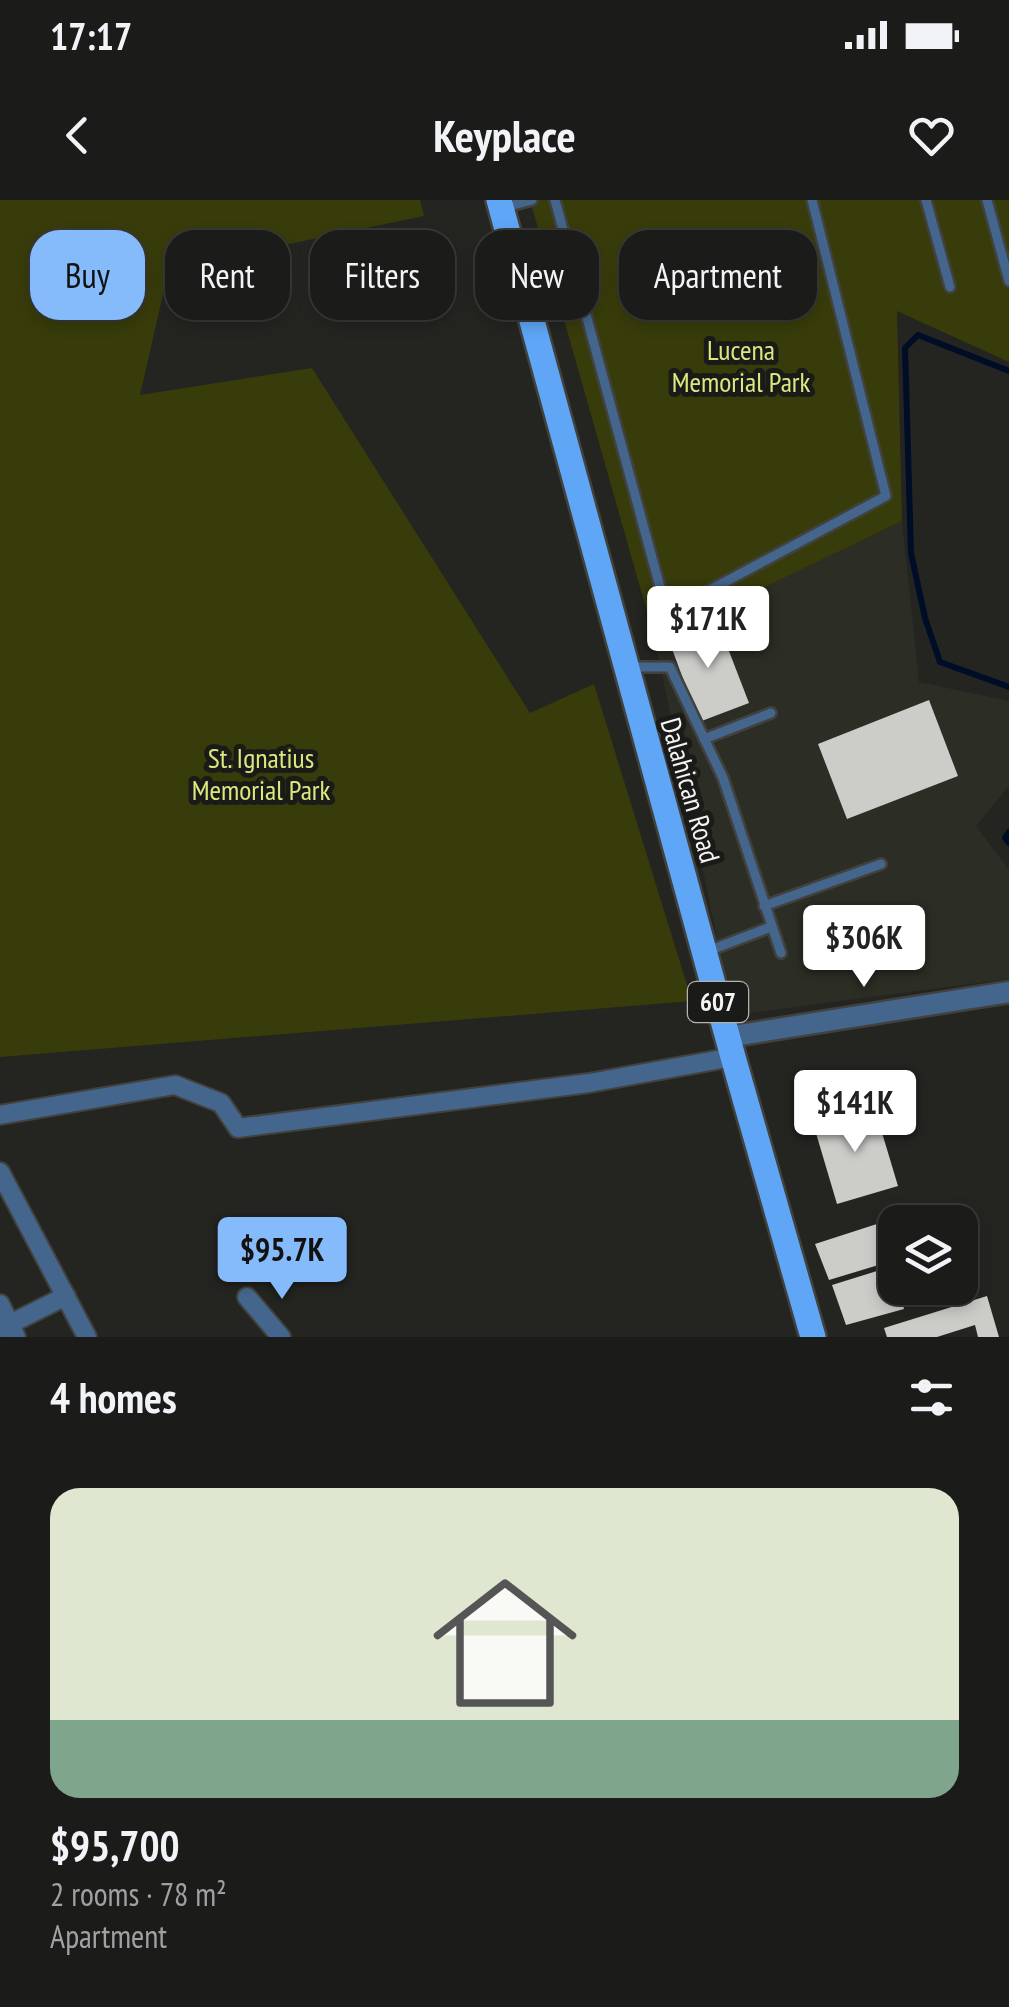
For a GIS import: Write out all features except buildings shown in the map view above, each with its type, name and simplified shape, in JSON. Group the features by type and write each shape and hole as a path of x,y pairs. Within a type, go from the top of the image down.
{"main road":[{"name":"Dalahican Road","path":"500,204 812,1337"}],"street":[{"path":"0,1115 175,1086 221,1103 238,1128 590,1084 730,1047 1009,992"},
{"path":"0,1172 87,1337"},
{"path":"0,1304 9,1330 66,1296"},
{"path":"247,1297 281,1337"}],"lane":[{"path":"500,204 532,200"},
{"path":"554,200 667,613 886,496 812,200"},
{"path":"926,200 950,287"},
{"path":"987,200 1009,281"},
{"path":"626,667 670,667 728,791 781,953"},
{"path":"704,739 771,713"},
{"path":"764,906 881,864"},
{"path":"706,952 772,927"}],"shaded area":[{"path":"902,521 919,682 1009,701 1009,786 976,826 1009,870 1009,979 733,1015 655,640"}],"green space":[{"name":"St. Ignatius Memorial Park","path":"0,200 420,200 424,216 356,230 310,230 310,240 290,244 290,230 165,230 165,285 140,395 312,368 530,713 594,684 692,1001 0,1057"},
{"name":"Lucena Memorial Park","path":"530,200 1009,200 1009,362 897,311 902,521 655,640 564,320 599,320 599,230 539,230"}],"waterway":[{"path":"1009,371 918,335 905,348 911,553 925,618 940,662 1009,687"},
{"path":"1009,832 1005,838 1009,843"}]}
